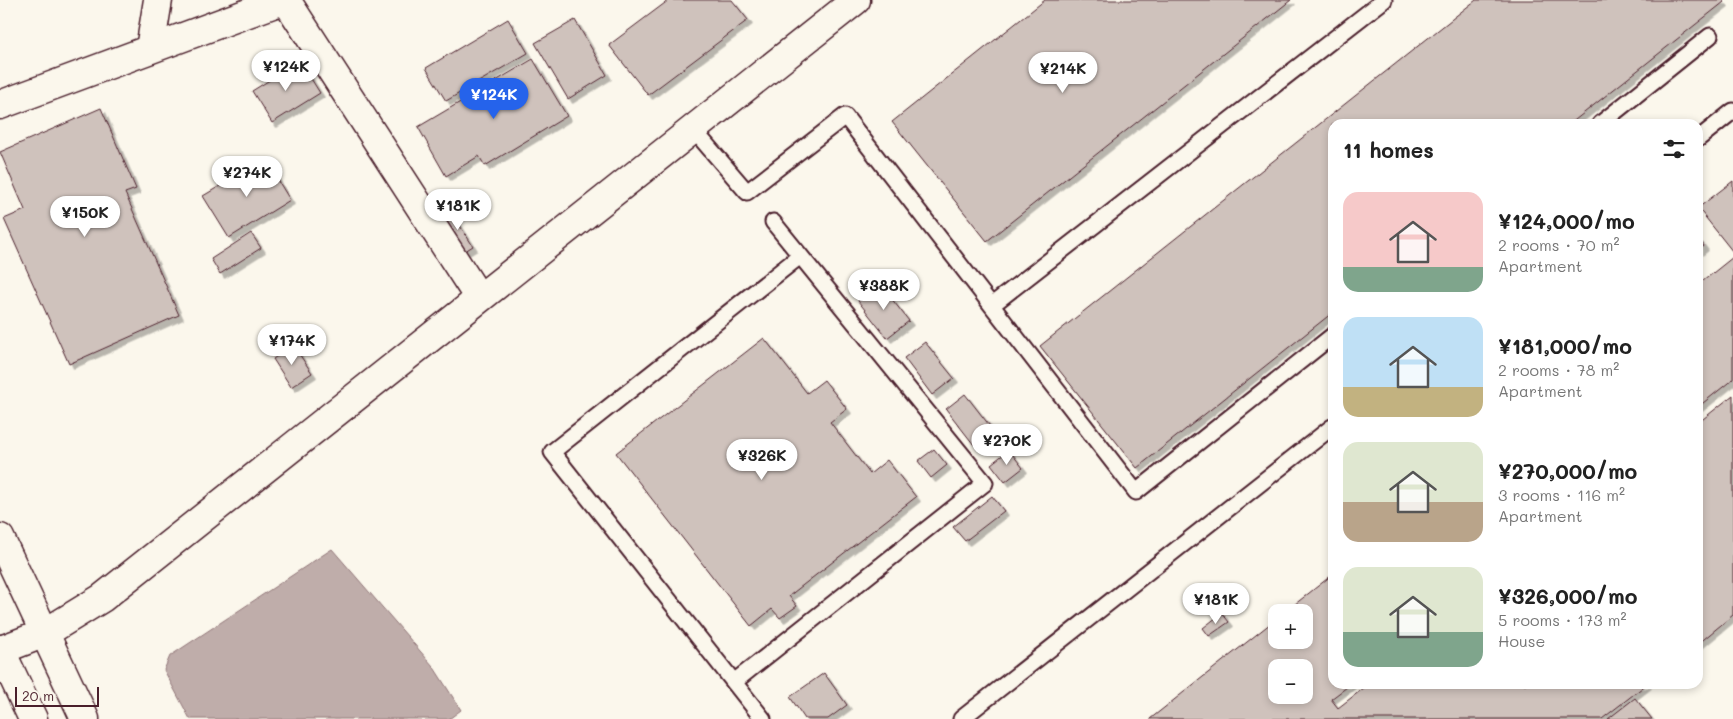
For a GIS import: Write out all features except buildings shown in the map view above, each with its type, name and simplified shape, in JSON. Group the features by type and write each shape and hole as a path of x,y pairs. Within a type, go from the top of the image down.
{"main road":[{"path":"150,49 158,0"},
{"path":"0,105 284,0 479,298"},
{"path":"34,719 0,649 45,633 102,598 856,0"},
{"path":"0,538 85,719"}],"lane":[{"path":"992,306 1384,0"},
{"path":"1606,119 1710,36"},
{"path":"1703,135 1733,111"},
{"path":"693,129 747,192 845,116 1136,492 1328,339"},
{"path":"734,682 985,483 772,222"},
{"path":"763,719 552,452 800,256"},
{"path":"961,719 1328,429"}],"shaded area":[{"path":"332,549 433,666 461,710 449,719 190,719 164,670 170,656"}]}
